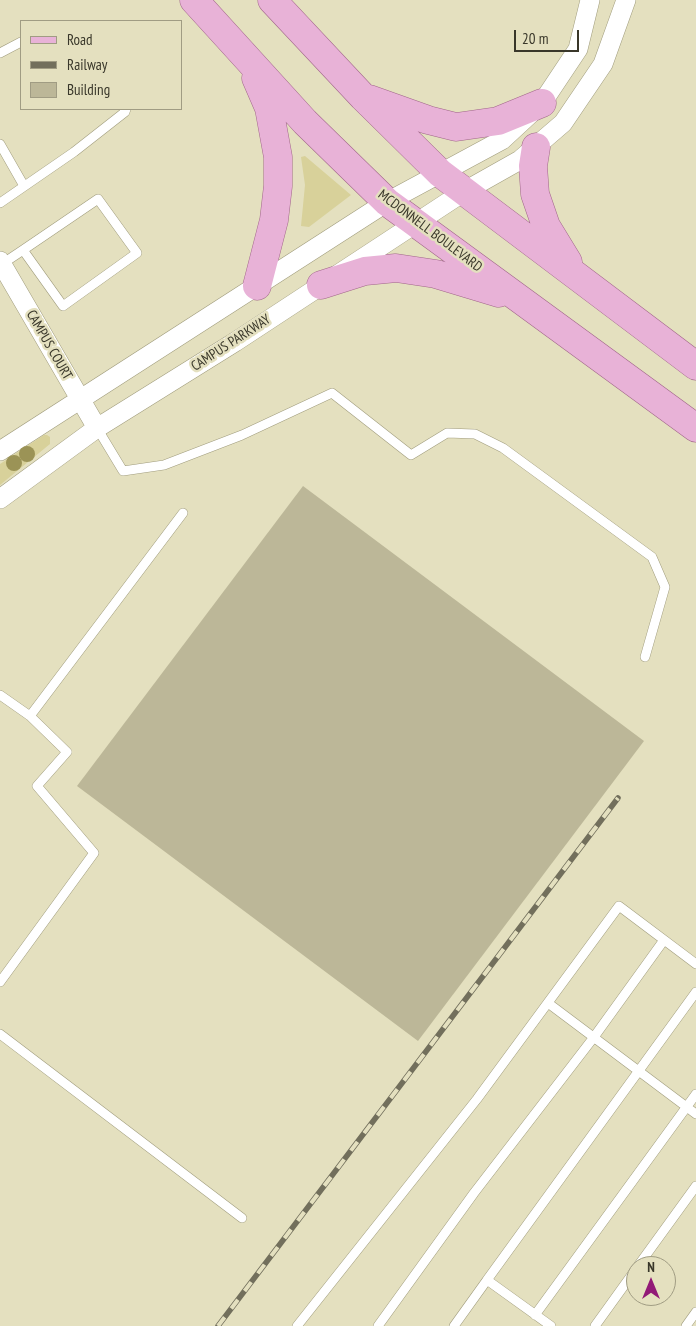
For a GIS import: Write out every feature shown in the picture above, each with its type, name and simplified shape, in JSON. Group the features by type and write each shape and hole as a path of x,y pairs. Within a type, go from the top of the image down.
{"main road":[{"name":"MCDONNELL BOULEVARD","path":"194,0 305,122 387,202 696,428"},
{"path":"272,0 363,97 440,173 696,366"},
{"path":"249,60 269,108 278,157 278,186 274,220 257,286"},
{"path":"363,97 428,120 456,127 498,121 542,103"},
{"path":"536,147 533,166 534,194 546,226 577,276"},
{"path":"321,285 365,271 396,268 436,274 493,292 515,295"}],"street":[{"path":"0,451 387,202 502,140 542,103 578,49 590,0"},
{"name":"CAMPUS PARKWAY","path":"0,499 97,428 465,192 520,160 563,124 603,64 626,0"},
{"name":"CAMPUS COURT","path":"1,263 97,428"}],"lane":[{"path":"0,53 20,43"},
{"path":"0,203 81,146 126,110"},
{"path":"0,144 24,186"},
{"path":"1,263 98,199 137,253 63,306 23,250"},
{"path":"97,428 122,471 164,465 242,435 332,393 411,455 447,433 475,434 503,448 652,557 665,587 646,657"},
{"path":"30,716 183,513"},
{"path":"0,695 30,716 67,752 37,786 94,853 0,982"},
{"path":"297,1326 477,1098 619,906 696,964"},
{"path":"378,1326 474,1193 594,1037 664,940"},
{"path":"454,1326 696,992"},
{"path":"548,1002 696,1114"},
{"path":"0,1034 242,1218"},
{"path":"535,1315 696,1094"},
{"path":"645,1256 696,1186"},
{"path":"487,1280 551,1326"},
{"path":"595,1326 626,1282"},
{"path":"686,1326 696,1312"}],"shaded area":[{"path":"305,156 351,195 309,227 301,226 305,185 301,157"},
{"path":"44,435 50,437 50,444 0,485 0,464"}],"building":[{"path":"303,486 644,741 418,1041 77,786"}],"railway":[{"path":"218,1326 618,798"}]}
